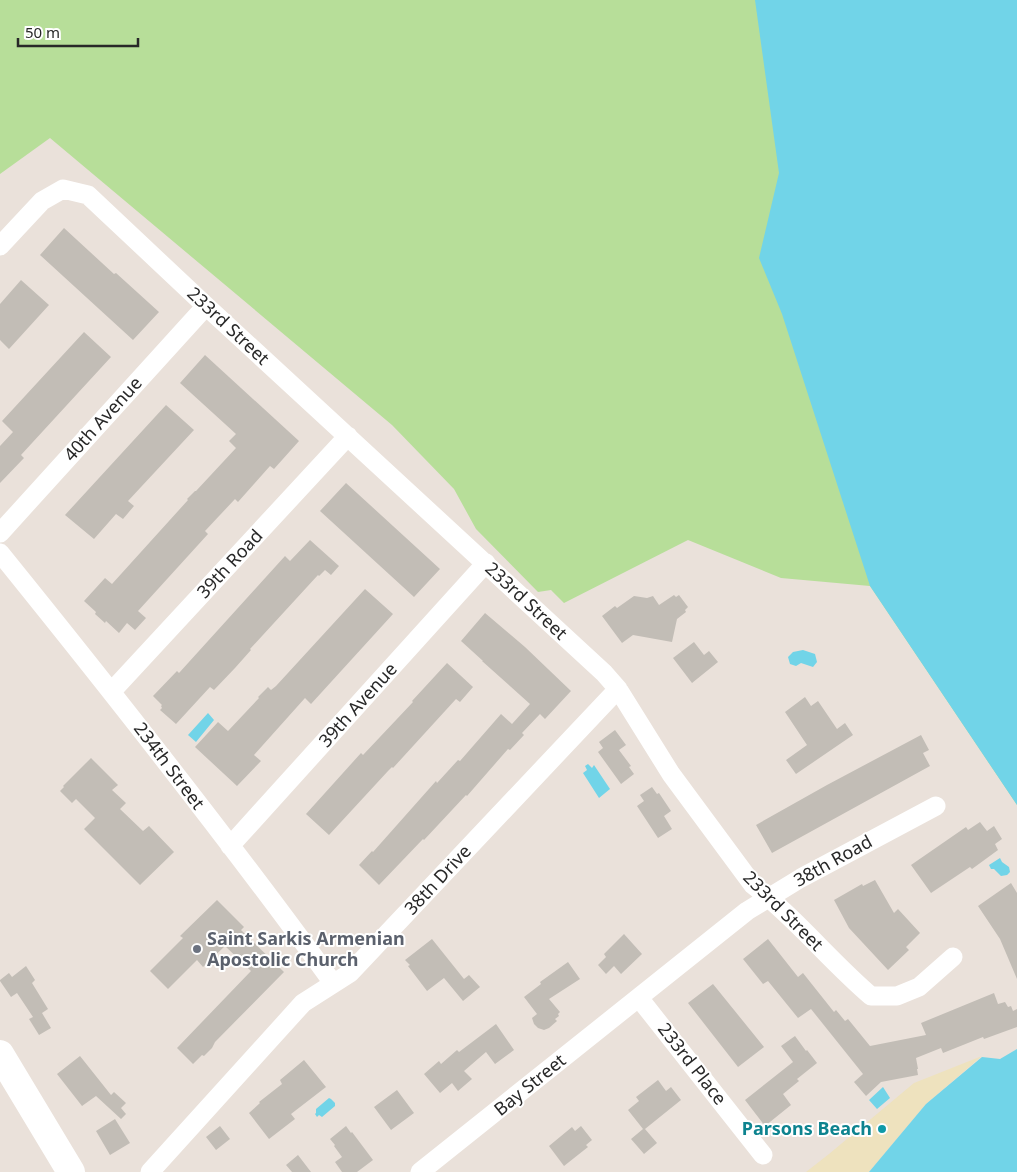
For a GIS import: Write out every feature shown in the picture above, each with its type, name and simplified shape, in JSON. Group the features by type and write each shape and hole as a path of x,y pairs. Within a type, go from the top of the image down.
{"main road":[{"path":"3,1065 71,1172"}],"street":[{"name":"233rd Street","path":"0,246 42,201 63,189 88,195 604,673 618,689 671,774 753,885 769,897 854,982 870,996 897,996 919,987 953,957"},
{"name":"40th Avenue","path":"0,532 206,306"},
{"name":"39th Road","path":"112,692 348,436"},
{"name":"234th Street","path":"0,553 112,692 333,983"},
{"name":"39th Avenue","path":"230,846 486,563"},
{"name":"38th Drive","path":"150,1172 303,1003 350,972 618,689"},
{"name":"38th Road","path":"639,998 747,911 801,878 936,806"},
{"name":"233rd Place","path":"639,998 763,1155"},
{"name":"Bay Street","path":"420,1172 639,998"}],"green space":[{"path":"0,0 905,0 1017,805 870,586 781,578 688,540 564,603 551,590 538,592 476,529 454,489 392,425 50,138 0,174"}],"sand":[{"name":"Parsons Beach","path":"982,1056 926,1104 869,1172 806,1172 914,1083"}],"water":[{"path":"755,0 1017,0 1017,805 870,586 782,314 759,258 779,173"},
{"path":"803,650 815,654 817,662 813,667 801,663 796,666 790,664 788,657 793,652"},
{"path":"208,713 214,720 196,742 188,735"},
{"path":"588,764 592,768 594,765 610,789 599,798 583,773 587,770 585,766"},
{"path":"1000,858 1009,867 1010,872 1007,875 1001,876 994,869 991,869 989,865"},
{"path":"1017,1049 1017,1172 869,1172 926,1104 982,1057 1000,1059"},
{"path":"883,1087 890,1098 877,1109 869,1100"},
{"path":"329,1098 335,1103 335,1106 322,1117 319,1115 317,1117 315,1114 316,1109"}],"building":[{"path":"64,228 159,312 133,340 40,255"},
{"path":"21,280 49,305 9,349 0,340 0,304"},
{"path":"84,332 111,357 21,455 24,458 0,483 0,446 13,432 2,421"},
{"path":"205,355 299,441 274,469 270,466 238,502 235,499 205,531 208,534 138,611 146,618 135,630 127,623 119,633 95,614 96,612 84,601 105,578 112,584 187,499 236,448 229,441 236,434 180,383"},
{"path":"166,405 194,430 128,501 134,506 123,519 116,514 94,539 65,515"},
{"path":"346,483 440,569 414,597 320,511"},
{"path":"310,540 339,566 331,575 325,570 318,575 235,668 214,690 210,687 176,724 160,710 162,705 153,696 177,671 179,673 285,556 290,561"},
{"path":"365,589 393,614 311,704 305,698 254,755 261,761 237,786 195,747 218,722 228,731 268,687 271,690 276,686"},
{"path":"674,595 676,597 679,595 688,607 685,610 686,612 677,619 672,642 633,635 622,643 602,616 615,606 617,608 634,596 647,598 653,596 659,605"},
{"path":"485,613 525,647 571,691 545,719 540,714 522,733 524,735 510,750 508,749 467,796 379,885 359,865 373,852 436,781 437,783 458,760 460,761 501,714 512,724 530,704 461,641"},
{"path":"694,642 704,655 709,651 718,662 692,683 673,658"},
{"path":"447,663 473,687 460,702 456,699 329,835 306,814 361,753 363,755 413,702"},
{"path":"805,697 811,706 818,701 837,729 845,723 853,735 796,774 786,760 807,745 785,712"},
{"path":"615,730 626,745 619,750 631,766 629,767 634,774 621,784 598,752 603,748 599,742"},
{"path":"921,735 929,750 923,753 930,766 772,853 756,825"},
{"path":"91,758 118,785 112,790 126,803 120,809 143,831 149,826 174,852 140,885 84,829 95,818 76,799 72,803 60,791"},
{"path":"652,787 657,794 659,793 671,811 664,816 672,829 658,838 637,806 644,801 640,795"},
{"path":"980,822 987,831 994,826 1002,839 995,844 998,850 972,869 970,867 931,893 911,865 966,827 968,830"},
{"path":"875,880 894,913 898,909 920,933 906,947 909,950 888,970 849,928 834,900 862,884 863,886"},
{"path":"1011,883 1017,893 1017,979 1000,939 978,906"},
{"path":"217,900 244,927 241,930 284,972 215,1042 212,1048 193,1064 177,1048 251,971 225,946 203,967 197,960 168,989 150,971 183,938 180,936"},
{"path":"624,934 642,954 621,974 614,966 606,974 598,965 606,957 604,954"},
{"path":"432,939 464,979 469,975 480,987 463,1001 444,978 427,991 405,960"},
{"path":"768,939 798,977 803,973 834,1012 836,1010 845,1021 848,1019 870,1046 926,1035 921,1023 994,993 998,1004 1005,1002 1008,1007 1011,1006 1013,1011 1017,1009 1017,1027 984,1039 983,1037 943,1053 941,1048 916,1058 918,1075 881,1082 866,1096 854,1082 863,1074 811,1009 798,1018 768,981 763,984 743,959"},
{"path":"568,962 580,979 549,999 560,1012 559,1016 555,1019 557,1021 549,1028 544,1030 538,1028 532,1018 537,1014 524,997 541,984 540,982"},
{"path":"26,966 35,980 32,983 48,1009 42,1013 51,1028 39,1035 29,1019 33,1017 17,993 11,997 0,981 9,973 12,977"},
{"path":"713,984 764,1047 738,1067 688,1003"},
{"path":"496,1024 514,1050 495,1064 486,1052 464,1071 472,1079 458,1091 452,1083 440,1093 424,1074 439,1061 441,1064 457,1050 459,1052"},
{"path":"795,1036 817,1063 797,1079 799,1081 783,1094 791,1105 765,1126 745,1100 793,1062 781,1046"},
{"path":"80,1056 111,1095 114,1092 126,1103 121,1108 126,1114 121,1119 96,1096 82,1106 57,1074"},
{"path":"304,1060 326,1087 291,1114 295,1119 269,1139 249,1113 259,1102 282,1084 280,1080"},
{"path":"658,1080 666,1091 671,1087 681,1100 645,1129 657,1143 644,1154 631,1139 643,1129 628,1110 639,1101 636,1097"},
{"path":"397,1090 414,1113 391,1130 374,1107"},
{"path":"115,1119 130,1143 110,1155 96,1131"},
{"path":"220,1126 230,1139 216,1150 206,1137"},
{"path":"346,1126 373,1160 357,1172 342,1172 335,1162 342,1157 330,1139"},
{"path":"581,1126 592,1140 586,1145 588,1147 564,1166 549,1146 572,1127 575,1131"},
{"path":"298,1155 311,1172 292,1172 286,1165"}],"place":[{"name":"Saint Sarkis Armenian Apostolic Church","path":"197,949"},
{"name":"Parsons Beach","path":"882,1129"}]}
